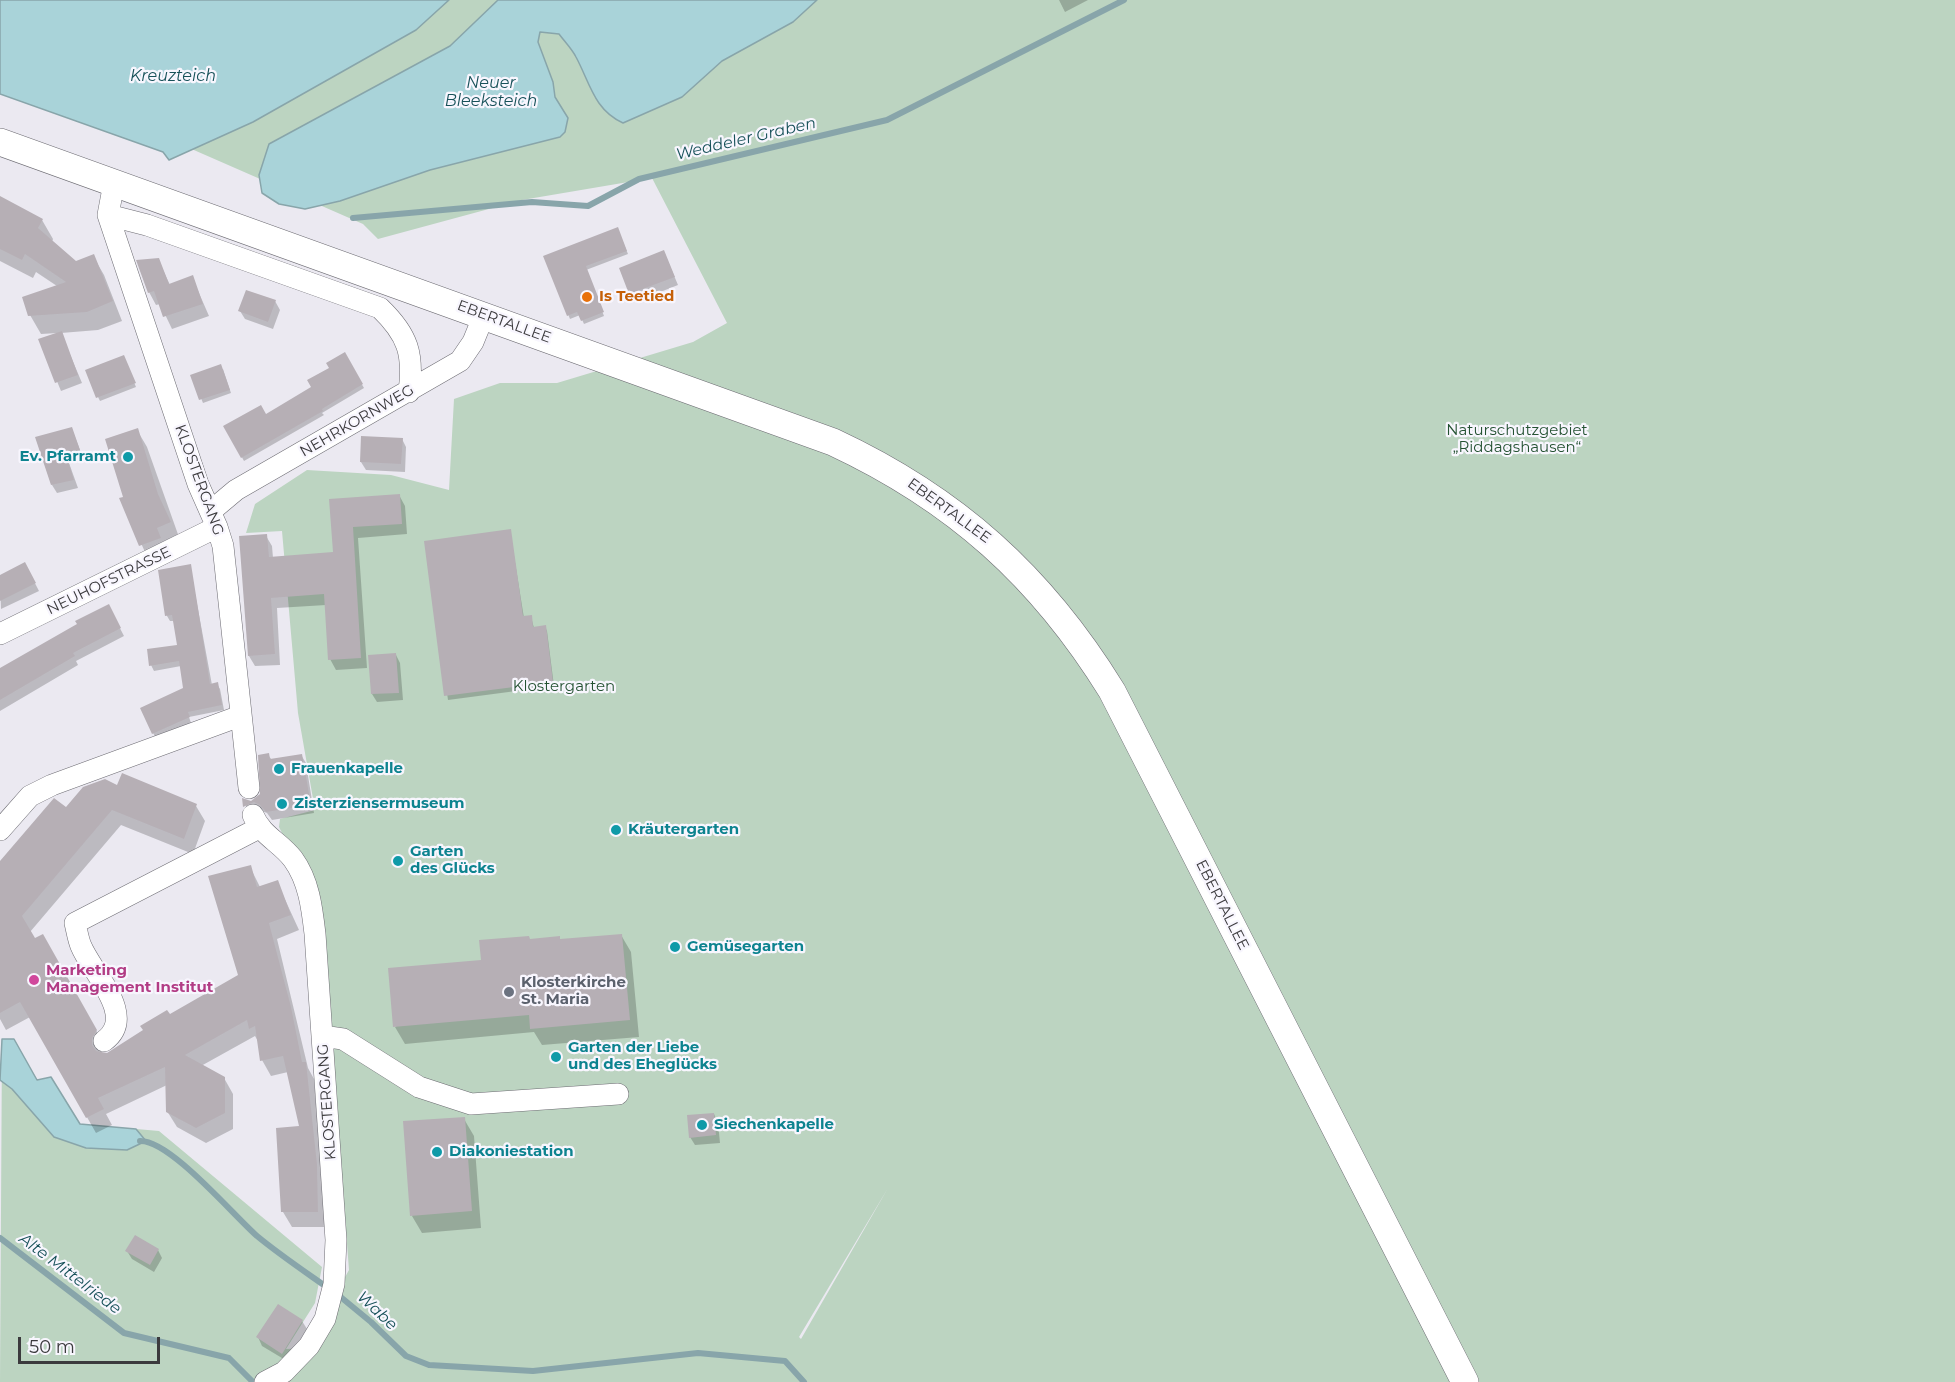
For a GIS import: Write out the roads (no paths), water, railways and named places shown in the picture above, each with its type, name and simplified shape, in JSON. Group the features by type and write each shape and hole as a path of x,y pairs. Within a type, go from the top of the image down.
{"main road":[{"name":"EBERTALLEE","path":"0,141 798,428 866,458 930,495 989,540 1042,592 1088,651 1128,720 1465,1382"}],"street":[{"name":"KLOSTERGANG","path":"114,183 108,215 198,484 223,546 249,789"},
{"path":"108,215 147,225 380,308 398,326 406,341 412,368 409,392"},
{"name":"NEHRKORNWEG","path":"214,519 236,490 460,361 473,342 484,315"},
{"name":"NEUHOFSTRASSE","path":"0,634 214,519"},
{"path":"0,830 30,796 52,785 240,716"},
{"name":"KLOSTERGANG","path":"104,1041 115,1027 116,1011 81,946 75,923 256,821 292,858 307,886 315,934 336,1239 332,1294 309,1346 292,1365 270,1380"},
{"path":"322,1036 343,1039 419,1087 471,1104 618,1094"}],"water":[{"name":"Kreuzteich","path":"0,0 449,0 416,30 253,122 169,160 163,152 0,94"},
{"name":"Neuer Bleeksteich","path":"498,0 817,0 793,22 722,61 682,97 623,123 605,111 599,103 574,54 559,34 540,32 538,42 553,82 555,97 568,118 565,132 560,137 430,170 340,201 305,209 279,204 262,193 259,175 269,144 450,46"},
{"path":"2,1039 14,1039 37,1080 51,1077 80,1124 136,1129 146,1141 127,1150 86,1148 54,1137 12,1089 0,1080"}],"waterway":[{"name":"Weddeler Graben","path":"353,218 532,202 588,206 639,179 887,120 1124,0"},
{"name":"Wabe","path":"140,1141 153,1144 184,1165 257,1236 328,1288"},
{"name":"Alte Mittelriede","path":"0,1238 124,1333 229,1358 253,1382"},
{"name":"Wabe","path":"337,1294 371,1322 406,1356 429,1365 533,1371 698,1353 785,1361 804,1382"}],"place":[{"name":"Is Teetied","path":"587,297"},
{"name":"Ev. Pfarramt","path":"128,457"},
{"name":"Frauenkapelle","path":"279,769"},
{"name":"Zisterziensermuseum","path":"282,804"},
{"name":"Kräutergarten","path":"616,830"},
{"name":"Garten des Glücks","path":"398,861"},
{"name":"Gemüsegarten","path":"675,947"},
{"name":"Marketing Management Institut","path":"34,980"},
{"name":"Klosterkirche St. Maria","path":"509,992"},
{"name":"Garten der Liebe und des Eheglücks","path":"556,1057"},
{"name":"Siechenkapelle","path":"702,1125"},
{"name":"Diakoniestation","path":"437,1152"}],"park label":[{"name":"Naturschutzgebiet „Riddagshausen“","path":"1517,440"},
{"name":"Klostergarten","path":"564,687"}]}
